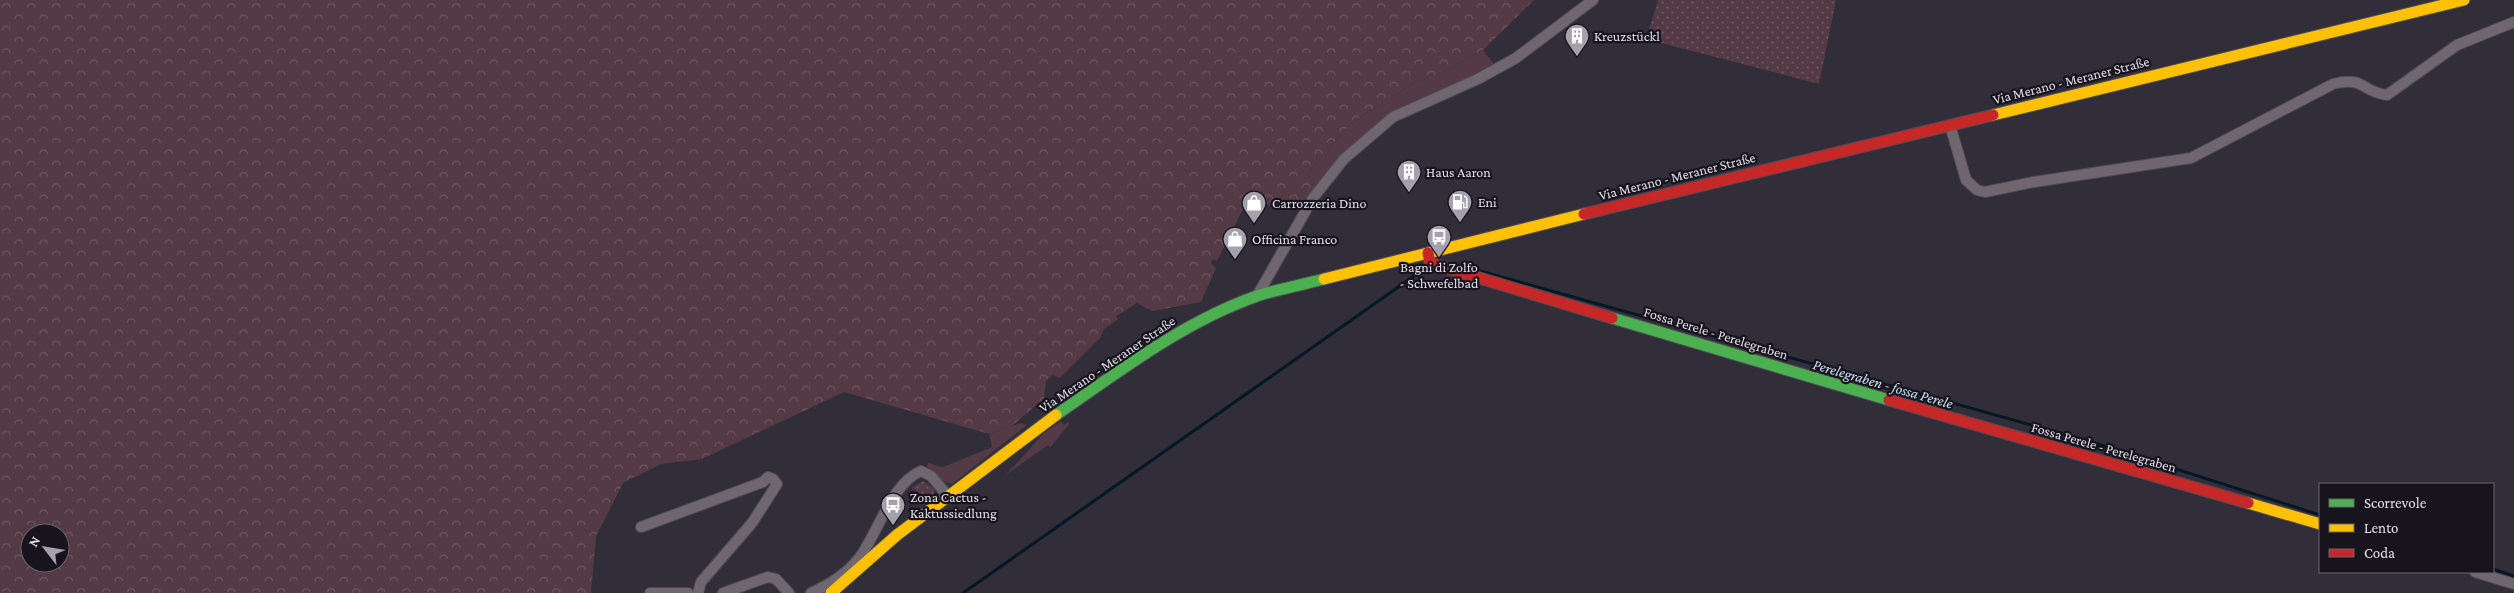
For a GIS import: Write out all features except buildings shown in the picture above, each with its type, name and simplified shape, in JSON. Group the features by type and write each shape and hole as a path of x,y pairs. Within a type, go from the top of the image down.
{"main road":[{"name":"Via Merano - Meraner Straße","path":"831,593 896,535 1045,423 1158,345 1192,325 1257,296 2464,0"},
{"name":"Fossa Perele - Perelegraben","path":"1428,253 1430,263 1466,274 1905,405 2319,524"},
{"name":"Via Merano - Meraner Straße","path":"838,593 902,542 949,497"}],"street":[{"path":"1257,296 1313,198 1344,159 1393,117 1478,79 1516,58 1593,0"},
{"path":"1950,125 1966,180 1977,190 1985,192 2034,182 2191,158 2333,84 2349,80 2360,82 2380,94 2387,95 2457,45 2514,22"},
{"path":"811,593 839,579 851,567 869,544 902,483 912,474 921,471 931,476 949,497"},
{"path":"641,527 762,482 768,477 773,479 776,484 752,523 701,582 698,593"},
{"path":"2478,573 2514,584"},
{"path":"723,593 768,577 776,579 789,593"},
{"path":"650,593 688,593"}],"green space":[{"path":"0,0 1534,0 1483,50 1432,78 1417,81 1351,123 1307,174 1316,185 1297,207 1283,210 1259,203 1246,203 1217,261 1213,259 1211,263 1216,268 1201,302 1152,311 1137,303 1116,316 1118,319 1104,329 1100,338 1060,378 1053,375 1046,381 1044,398 1012,426 989,434 844,392 702,459 661,464 623,483 596,536 591,593 0,593"},
{"path":"1658,0 1836,0 1819,84 1646,39"},
{"path":"1483,50 1494,64 1490,68 1389,113 1343,155 1316,185 1307,174 1351,123 1417,81 1432,78"},
{"path":"1061,421 1064,425 1068,422 1069,424 1050,448 1048,445 1006,475 1043,434"},
{"path":"1021,423 1027,425 952,484 944,482 927,467 928,463 943,467 992,447 989,434"},
{"path":"923,481 935,489 933,498 927,502 919,497 921,494 911,488"}],"waterway":[{"path":"963,593 1424,269"},
{"name":"Perelegraben - fossa Perele","path":"1473,269 2085,440 2319,515"},
{"name":"Perelegraben - fossa Perele","path":"2494,569 2514,576"}],"traffic: fast":[{"path":"1056,415 1128,365 1203,319 1257,296 1324,279"},
{"path":"1612,318 1889,400"}],"traffic: slow":[{"path":"1993,115 2464,0"},
{"path":"1324,279 1584,214"},
{"path":"831,593 897,535 1056,415"},
{"path":"2248,503 2319,524"}],"traffic: jam":[{"path":"1584,214 1993,115"},
{"path":"1428,253 1430,263 1612,318"},
{"path":"1889,400 2248,503"}],"place":[{"name":"Kreuzstückl","path":"1577,57"},
{"name":"Haus Aaron","path":"1409,193"},
{"name":"Eni","path":"1460,223"},
{"name":"Carrozzeria Dino","path":"1254,224"},
{"name":"Bagni di Zolfo - Schwefelbad","path":"1439,258"},
{"name":"Officina Franco","path":"1235,260"},
{"name":"Zona Cactus - Kaktussiedlung","path":"893,526"}]}
